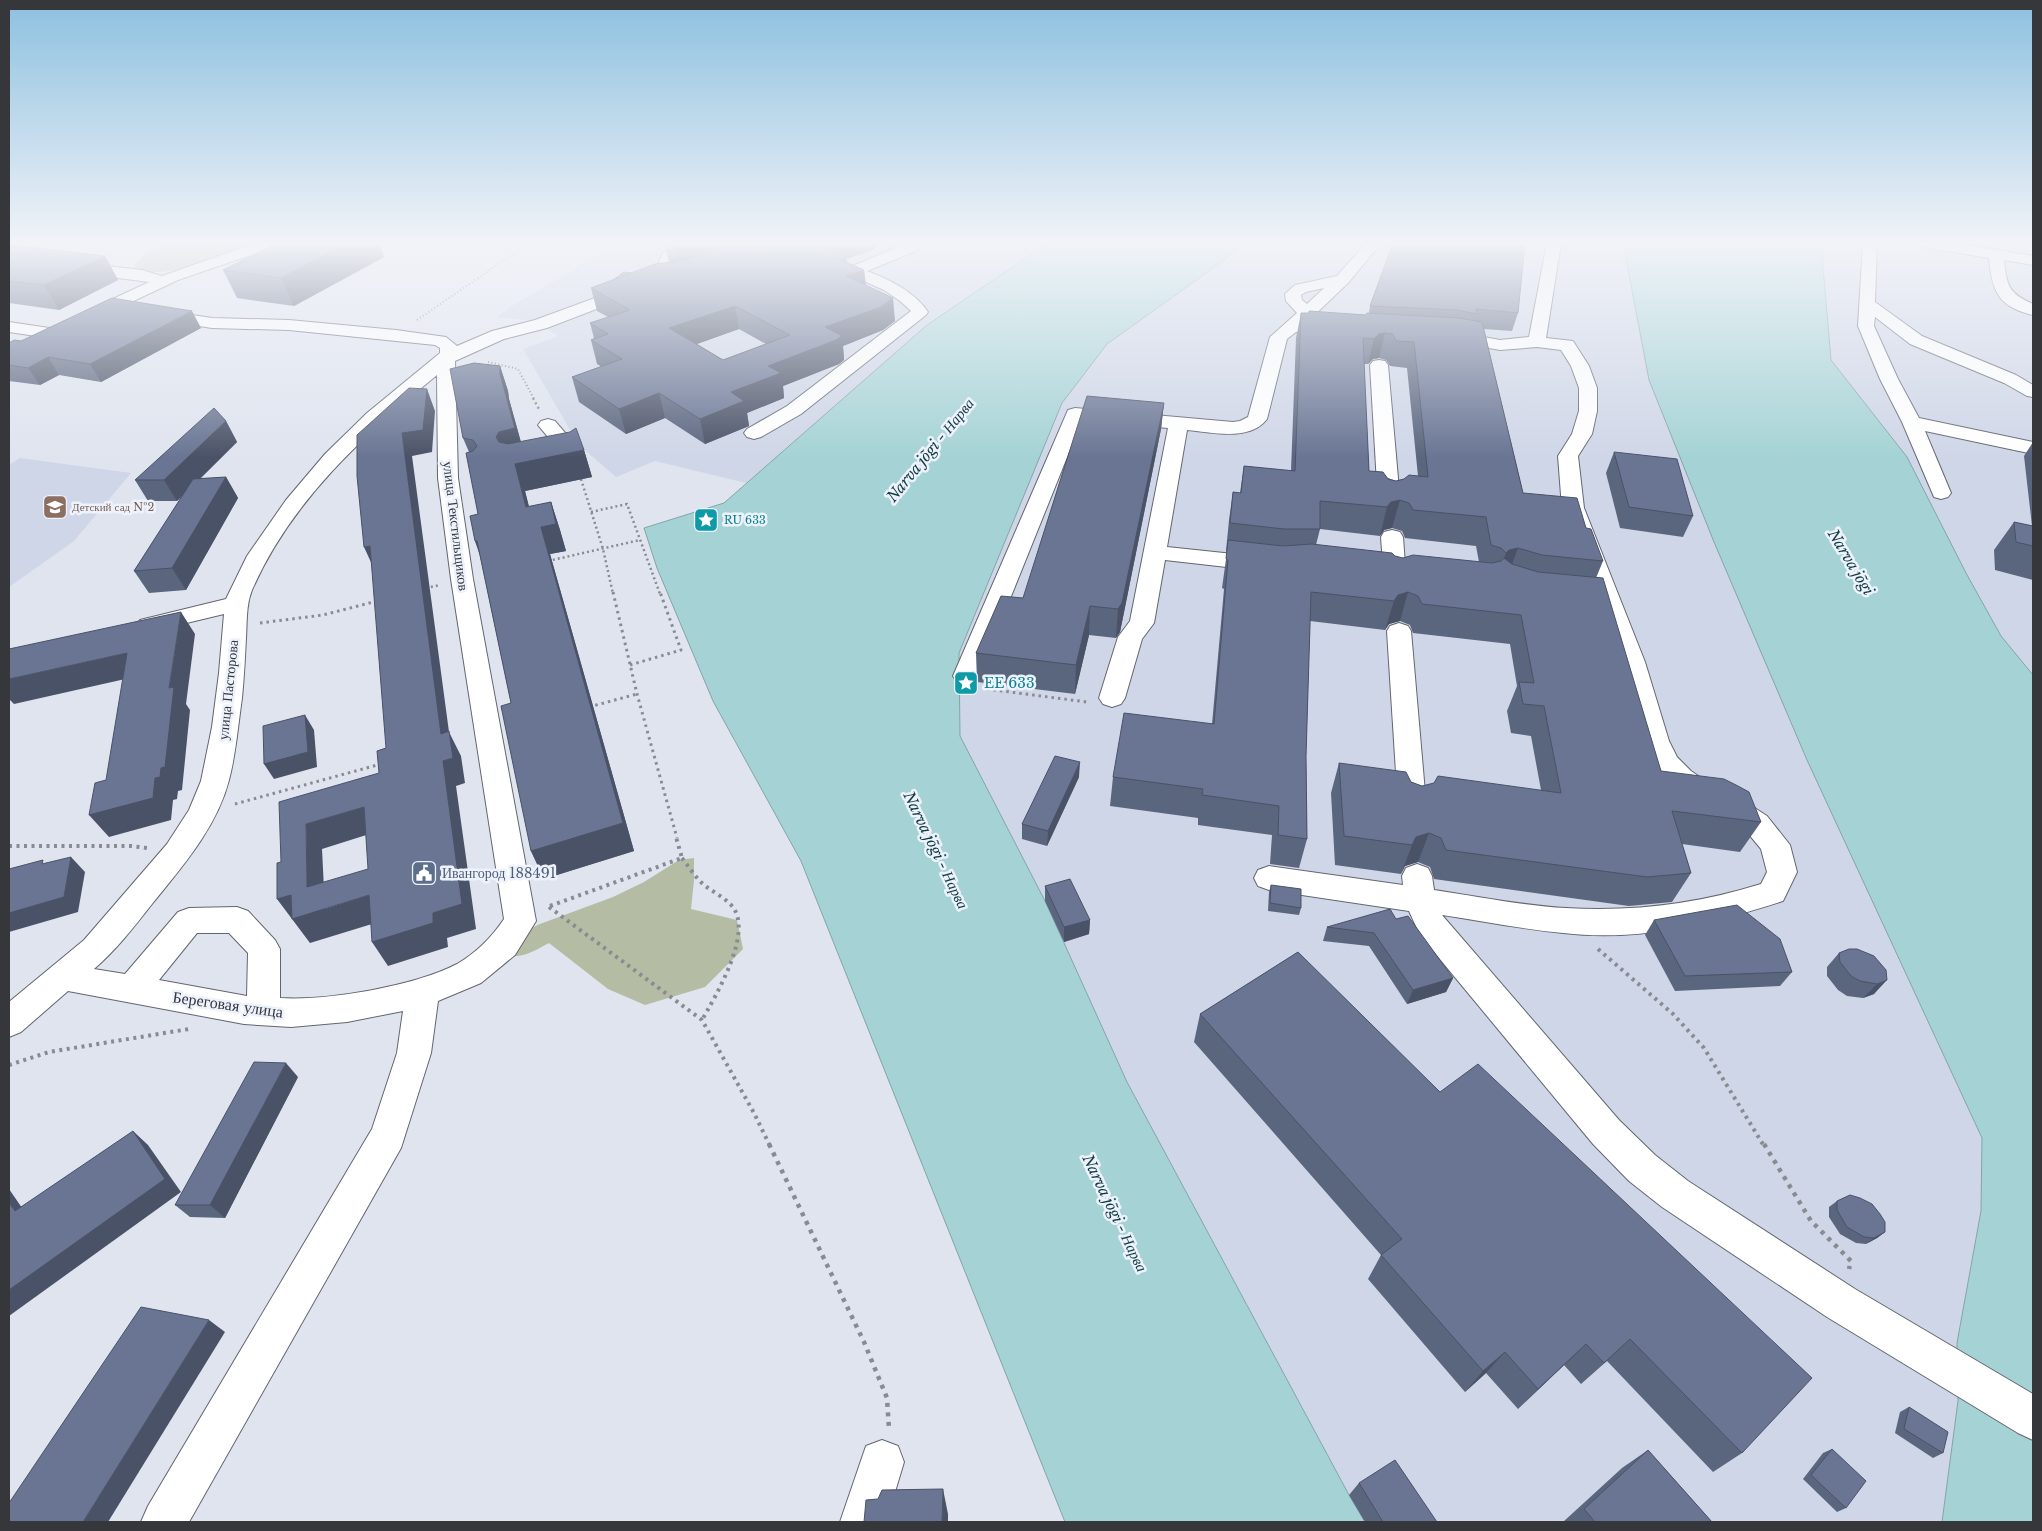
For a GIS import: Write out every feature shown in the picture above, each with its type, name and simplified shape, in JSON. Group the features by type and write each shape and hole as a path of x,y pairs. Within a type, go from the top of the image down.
{"street":[{"path":"32,346 94,314"},
{"name":"улица Текстильщиков","path":"157,314 212,323 289,325 396,334 440,341 448,346 449,352 445,369 457,476 462,580 520,921"},
{"name":"улица Пасторова","path":"9,1022 95,949 177,852 202,813 215,781 226,727 235,615 246,577 293,504 332,458 374,417 445,369 477,343 566,314"},
{"path":"754,433 794,410 917,314"},
{"path":"966,676 1075,414 1233,428 1252,424 1258,419 1279,337 1305,314"},
{"path":"1537,342 1542,314"},
{"path":"1867,314 1866,326 1889,379 1912,422 1940,493"},
{"path":"1881,314 1916,340 2010,379 2033,392"},
{"path":"1292,326 1348,329"},
{"path":"9,327 56,334"},
{"path":"1269,878 1419,888 1564,920 1609,922 1671,918 1736,904 1772,892 1782,872 1775,845 1757,824 1682,778 1666,762 1656,742 1633,662 1598,599 1572,508 1568,456 1582,434 1588,411 1588,388 1580,366 1567,345 1537,342 1500,345 1433,335"},
{"path":"1379,365 1389,501"},
{"path":"1912,422 2030,446"},
{"path":"1112,698 1130,638 1142,623 1179,423"},
{"path":"535,460 571,452 548,425"},
{"path":"1392,537 1395,575"},
{"path":"1155,552 1286,565"},
{"path":"132,629 235,615"},
{"path":"1399,632 1412,804"},
{"path":"1419,888 1431,926 1606,1132 1642,1168 1675,1194 1840,1303 2033,1418"},
{"path":"132,990 189,921 237,920 264,948 263,1011"},
{"path":"164,1522 388,1136 414,1053 422,993 469,973 504,946 520,921"},
{"name":"Береговая улица","path":"64,977 244,1010 291,1013 347,1008 422,993"},
{"path":"864,1522 882,1462"}],"path":[{"path":"396,334 425,314"},
{"path":"445,369 492,362 518,369 548,425"},
{"path":"581,479 603,549 637,694 682,858 706,886 734,909 737,922 737,941 725,976 702,1020"},
{"path":"591,512 627,504 681,650 630,664"},
{"path":"546,561 640,540"},
{"path":"425,589 462,580"},
{"path":"235,615 323,615 378,601"},
{"path":"966,676 972,687 1090,703 1112,698"},
{"path":"581,709 637,694"},
{"path":"202,813 383,763"},
{"path":"9,846 131,846 177,852"},
{"path":"520,921 549,906 682,858"},
{"path":"549,906 702,1020 754,1113 864,1342 887,1398 889,1426 882,1462"},
{"path":"1564,920 1673,1014 1704,1048 1811,1221 1851,1261"},
{"path":"9,1065 49,1052 196,1028"}],"shaded area":[{"path":"500,314 943,314 927,325 746,483 655,461 616,477 579,445 523,349 558,336 535,321 497,317"},
{"path":"1148,314 1637,314 1649,380 1807,760 1982,1138 1981,1211 1957,1343 1958,1401 1942,1522 1365,1522 1127,1082 1045,901 960,736 959,653 1062,403 1107,344"},
{"path":"1827,314 2033,314 2033,675 2001,636 1966,573 1907,457 1831,360"},
{"name":"Детский сад №2","path":"20,458 131,473 74,541 9,587 9,465"},
{"path":"694,858 691,909 737,920 743,949 705,987 645,1005 608,989 549,943 520,956 500,955 510,938 540,924 613,897 644,882 679,860"}],"water":[{"name":"Narva jõgi - Нарва","path":"943,314 1148,314 1107,344 1062,403 959,653 960,736 1045,901 1127,1082 1365,1522 1065,1522 801,861 713,701 657,568 644,528 724,503 927,325"},
{"name":"Narva jõgi","path":"1637,314 1827,314 1831,360 1907,457 1966,573 2001,636 2033,675 2033,1522 1942,1522 1958,1401 1957,1343 1981,1211 1982,1138 1807,760 1714,542 1649,380"}],"building":[{"path":"77,314 185,314 90,364 48,357 28,368 9,365 9,343 14,340 21,341"},
{"path":"616,314 710,314 669,328 723,360 790,335 751,314 860,314 825,327 842,336 836,340 768,366 781,373 731,392 744,401 700,419 659,393 619,409 572,377 622,359 591,340 608,334 590,323"},
{"path":"1301,314 1394,314 1459,318 1482,322 1523,493 1577,498 1586,528 1591,529 1603,561 1542,555 1518,548 1509,550 1506,553 1501,548 1491,545 1486,517 1413,510 1409,503 1400,500 1391,502 1387,507 1320,501 1320,529 1284,529 1230,523 1233,492 1241,493 1244,466 1295,471","holes":["1385,333 1393,334 1396,341 1414,342 1428,477 1409,475 1404,479 1396,481 1388,479 1383,472 1369,471 1363,338 1374,339 1379,334"]},
{"path":"474,363 500,366 500,374 515,428 499,432 496,437 499,442 508,444 570,432 576,428 584,450 515,464 526,507 551,502 556,524 541,527 623,823 531,851 501,706 511,703 470,516 478,514 466,453 473,451 477,446 473,440 463,438 450,369"},
{"path":"409,388 427,389 423,430 402,433 441,734 449,731 453,758 443,761 462,904 433,913 433,923 372,942 369,895 292,919 291,895 277,899 277,863 281,862 279,802 379,773 377,751 386,748 370,546 364,547 357,476 357,435","holes":["364,807 368,869 307,887 306,824"]},
{"path":"1087,396 1164,403 1122,603 1118,609 1090,606 1076,665 976,653 1001,596 1023,598"},
{"path":"214,408 226,421 164,480 135,480"},
{"path":"1614,452 1677,459 1693,516 1629,507"},
{"path":"226,477 172,568 134,571 193,479"},
{"path":"2014,522 2033,526 2033,546 2016,542"},
{"path":"1228,540 1283,546 1312,544 1392,553 1403,558 1413,555 1492,563 1501,561 1504,558 1512,564 1538,572 1603,578 1661,771 1724,779 1738,786 1749,792 1761,822 1672,811 1691,873 1647,877 1446,850 1441,838 1429,833 1416,837 1412,845 1344,836 1339,763 1406,772 1411,782 1422,786 1434,783 1438,776 1561,793 1544,706 1523,704 1519,682 1534,683 1521,615 1422,604 1418,596 1408,592 1398,595 1394,601 1311,592 1306,756 1307,839 1278,835 1279,806 1202,795 1203,789 1113,777 1124,713 1214,724 1228,560 1226,559"},
{"path":"181,612 169,688 174,687 165,767 161,768 160,777 155,778 153,798 89,815 95,783 106,780 127,653 9,679 9,649"},
{"path":"305,715 308,752 264,764 263,726"},
{"path":"1055,756 1080,762 1048,831 1022,824"},
{"path":"71,857 64,897 9,913 9,869 43,860 42,864"},
{"path":"1070,879 1090,920 1064,927 1045,886"},
{"path":"1271,885 1301,889 1301,908 1270,903"},
{"path":"1737,905 1780,939 1792,972 1685,976 1654,920"},
{"path":"1390,909 1396,919 1408,916 1453,978 1413,990 1374,933 1327,927"},
{"path":"1849,949 1857,949 1874,956 1886,970 1887,980 1877,984 1860,981 1851,976 1840,962 1839,953"},
{"path":"1298,952 1440,1092 1478,1064 1812,1378 1742,1453 1630,1339 1604,1363 1586,1344 1538,1389 1505,1352 1483,1371 1381,1255 1402,1239 1200,1014"},
{"path":"254,1062 286,1063 210,1205 175,1205"},
{"path":"133,1131 165,1179 9,1290 9,1203 15,1211"},
{"path":"1850,1195 1872,1204 1885,1222 1885,1232 1874,1238 1864,1237 1847,1227 1837,1210 1837,1201"},
{"path":"141,1307 209,1320 83,1522 9,1522 9,1503"},
{"path":"1909,1407 1948,1432 1943,1453 1904,1429"},
{"path":"1832,1449 1866,1481 1846,1508 1811,1475"},
{"path":"1648,1450 1712,1522 1595,1522 1584,1509"},
{"path":"1395,1460 1437,1522 1383,1522 1359,1483"},
{"path":"943,1489 942,1522 864,1522 866,1500 878,1499 882,1490"}],"place":[{"name":"Детский сад №2","path":"55,507"},
{"name":"RU 633","path":"706,520"},
{"name":"EE 633","path":"966,683"},
{"name":"Ивангород 188491","path":"424,873"}]}
